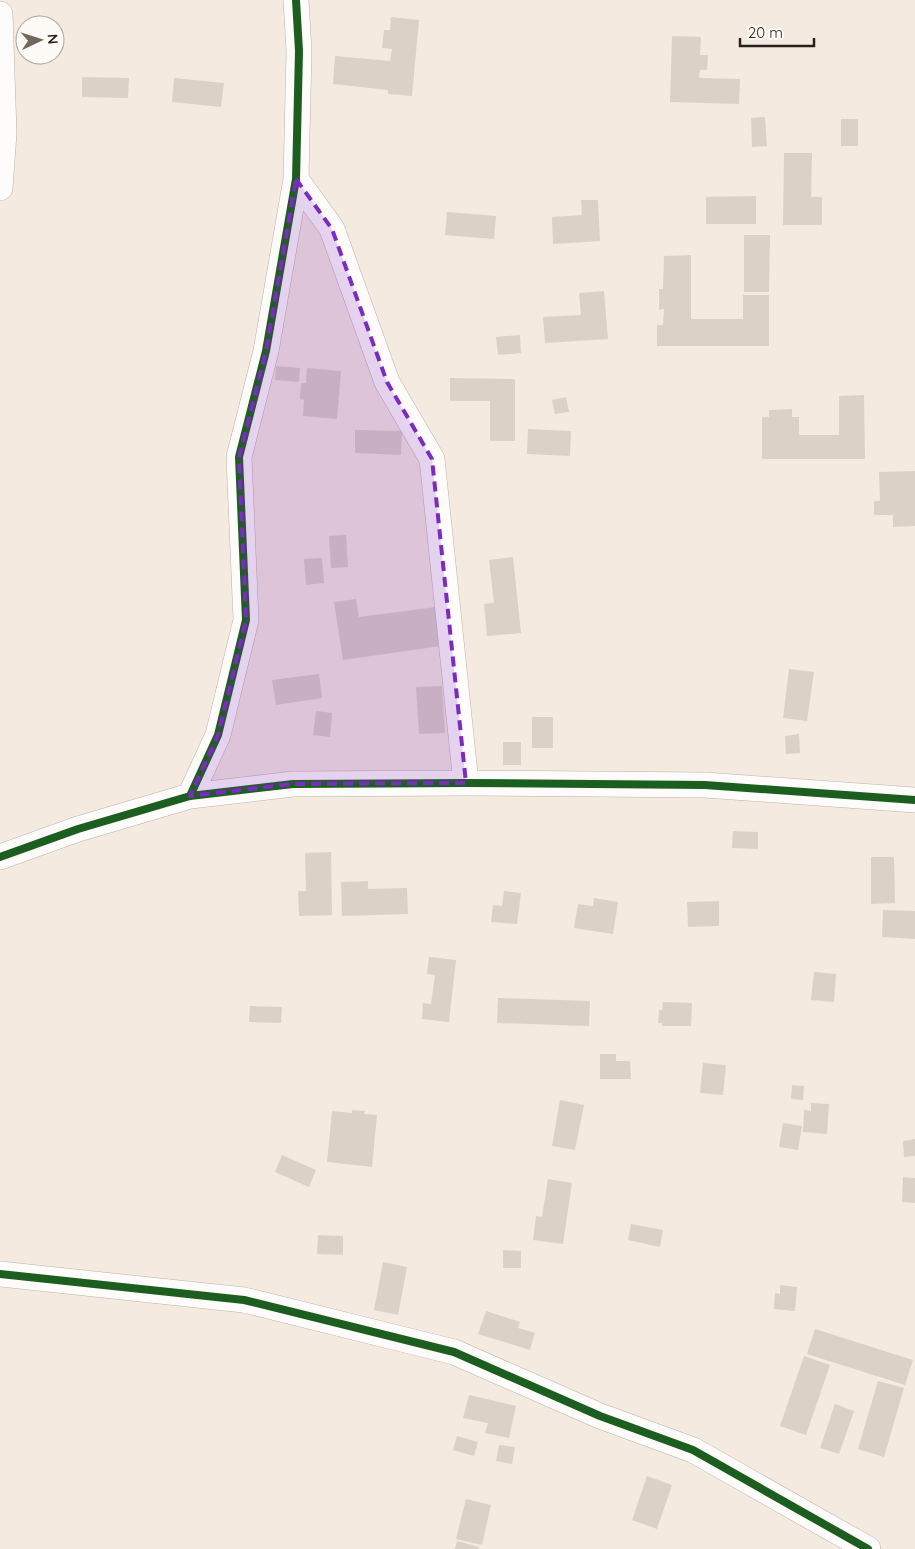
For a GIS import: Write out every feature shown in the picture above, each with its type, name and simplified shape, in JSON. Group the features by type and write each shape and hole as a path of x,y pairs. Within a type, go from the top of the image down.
{"street":[{"path":"190,796 218,735 246,620 240,457 266,351 296,178 299,51 296,0"},
{"path":"0,14 4,133 0,188"},
{"path":"296,178 332,229 387,382 432,459 466,783"},
{"path":"0,857 78,829 190,796 293,784 706,785 915,800"},
{"path":"0,1274 244,1300 454,1352 600,1416 693,1450 868,1549"}],"highlighted area":[{"path":"296,179 332,229 387,382 432,459 466,783 293,784 190,796 218,735 246,620 239,457 266,351"}],"building":[{"path":"391,17 419,20 412,96 388,94 388,90 333,84 335,56 390,61 392,49 382,48 384,30 390,30"},
{"path":"672,36 701,37 700,55 708,55 707,70 700,70 699,78 740,79 739,104 670,102"},
{"path":"82,77 129,78 128,98 82,97"},
{"path":"174,78 224,83 221,107 172,102"},
{"path":"765,117 767,146 752,147 751,118"},
{"path":"841,119 858,119 858,146 841,146"},
{"path":"784,153 812,153 811,197 822,197 822,225 783,225"},
{"path":"756,196 756,224 706,224 706,197"},
{"path":"581,200 598,200 600,241 553,244 552,217 582,215"},
{"path":"447,212 496,216 494,239 445,235"},
{"path":"744,235 770,235 769,292 744,292"},
{"path":"691,255 691,319 743,319 743,295 769,295 769,346 657,346 657,325 663,325 664,309 659,310 659,289 663,289 664,256"},
{"path":"604,291 608,339 545,343 543,317 581,315 579,293"},
{"path":"520,335 521,353 498,355 496,337"},
{"path":"276,366 300,368 299,382 275,380"},
{"path":"307,368 341,371 337,419 303,416 304,400 300,399 301,383 306,383"},
{"path":"450,378 515,379 515,441 490,441 490,401 450,401"},
{"path":"864,395 865,459 762,459 762,417 769,417 769,410 792,409 792,417 799,417 799,435 839,435 839,396"},
{"path":"566,397 569,412 555,414 552,400"},
{"path":"528,429 571,431 570,456 527,454"},
{"path":"355,430 402,431 401,455 355,453"},
{"path":"915,471 915,526 893,527 893,515 874,515 874,501 880,501 879,472"},
{"path":"346,535 348,567 331,568 329,536"},
{"path":"513,557 521,633 487,636 484,604 494,603 489,560"},
{"path":"322,558 324,583 306,585 304,559"},
{"path":"356,599 359,617 436,607 441,646 343,660 334,602"},
{"path":"789,669 814,672 807,721 783,718"},
{"path":"319,674 322,698 276,705 272,680"},
{"path":"442,686 445,733 419,734 416,687"},
{"path":"316,711 332,713 330,737 313,735"},
{"path":"532,717 553,717 553,748 532,748"},
{"path":"799,734 800,753 786,754 785,736"},
{"path":"503,742 521,742 521,765 503,765"},
{"path":"733,831 758,832 758,849 732,848"},
{"path":"331,852 332,915 299,916 298,891 306,891 305,853"},
{"path":"871,857 894,857 895,903 871,904"},
{"path":"368,881 368,889 407,888 408,914 342,916 341,882"},
{"path":"504,891 521,893 517,924 491,922 493,905 502,906"},
{"path":"594,898 618,902 613,934 574,928 578,904 593,906"},
{"path":"719,901 719,926 688,927 687,902"},
{"path":"883,910 915,911 915,939 882,937"},
{"path":"429,957 456,960 449,1022 422,1019 423,1003 431,1004 435,975 427,974"},
{"path":"814,972 836,974 834,1002 811,1000"},
{"path":"498,998 590,1001 589,1026 497,1023"},
{"path":"663,1002 692,1003 691,1026 662,1026 662,1023 658,1023 659,1010 662,1010"},
{"path":"250,1006 282,1007 281,1023 249,1022"},
{"path":"600,1054 616,1054 616,1061 630,1061 631,1079 600,1079"},
{"path":"703,1063 726,1065 723,1095 700,1093"},
{"path":"792,1085 804,1086 803,1100 791,1099"},
{"path":"560,1100 584,1105 575,1150 552,1146"},
{"path":"811,1103 829,1104 827,1134 803,1132 804,1110 811,1111"},
{"path":"352,1110 365,1111 364,1114 377,1115 372,1167 327,1162 332,1111 352,1113"},
{"path":"783,1123 802,1126 798,1150 779,1147"},
{"path":"915,1139 915,1156 904,1157 903,1141"},
{"path":"282,1155 316,1170 309,1187 275,1172"},
{"path":"903,1177 915,1178 915,1203 902,1202"},
{"path":"548,1179 572,1183 563,1244 533,1240 536,1216 542,1217"},
{"path":"631,1224 663,1230 660,1247 628,1240"},
{"path":"318,1235 343,1236 343,1255 317,1254"},
{"path":"503,1250 521,1251 521,1268 503,1268"},
{"path":"383,1262 407,1267 398,1315 374,1310"},
{"path":"780,1285 797,1287 795,1311 774,1309 775,1293 780,1294"},
{"path":"486,1311 520,1322 518,1328 535,1333 530,1350 478,1334"},
{"path":"815,1329 913,1360 905,1385 807,1354"},
{"path":"804,1356 830,1365 806,1435 780,1426"},
{"path":"878,1381 904,1388 884,1457 858,1449"},
{"path":"469,1395 516,1406 509,1438 485,1433 488,1423 463,1418"},
{"path":"835,1404 854,1411 839,1454 820,1448"},
{"path":"457,1436 478,1442 474,1456 453,1450"},
{"path":"499,1445 515,1447 512,1464 496,1461"},
{"path":"647,1476 672,1485 657,1529 632,1520"},
{"path":"466,1499 491,1505 482,1545 456,1539"},
{"path":"457,1541 479,1547 478,1549 455,1549"}],"cycle path":[{"path":"190,796 218,735 246,620 239,457 266,351 296,179 299,51 296,0"},
{"path":"0,857 78,829 190,796 293,784 705,785 915,800"},
{"path":"0,1274 244,1300 454,1352 600,1416 693,1450 868,1549"}]}
